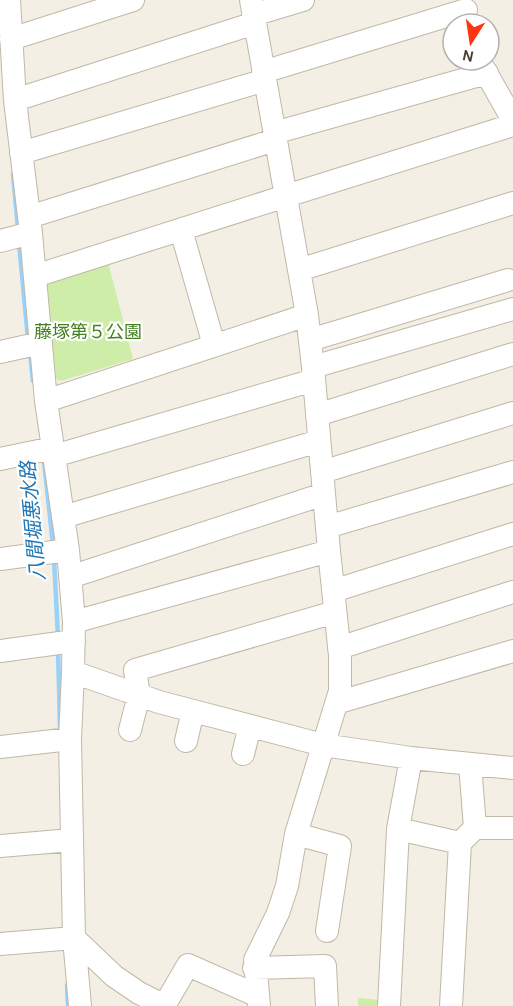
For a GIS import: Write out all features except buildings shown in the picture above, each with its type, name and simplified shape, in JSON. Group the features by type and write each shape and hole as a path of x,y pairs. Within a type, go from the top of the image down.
{"street":[{"path":"9,0 7,31 15,100 14,142 30,225 46,400 68,550 74,631 70,739 74,938 80,1006"},
{"path":"7,31 133,0"},
{"path":"15,100 253,13 303,0"},
{"path":"14,142 264,76 466,11"},
{"path":"253,13 307,315 339,648 340,691 296,834 287,886 278,913 255,960 258,1001"},
{"path":"0,241 30,225 275,136 468,72"},
{"path":"486,72 513,120"},
{"path":"35,276 513,125"},
{"path":"298,270 513,203"},
{"path":"181,230 214,345"},
{"path":"309,340 508,280"},
{"path":"0,459 54,452 513,309"},
{"path":"46,400 307,315"},
{"path":"0,352 41,343"},
{"path":"317,415 513,354"},
{"path":"70,577 513,412"},
{"path":"63,517 319,441"},
{"path":"327,527 513,472"},
{"path":"130,730 139,696 135,670 334,601 513,534"},
{"path":"0,559 68,550"},
{"path":"0,651 74,631 329,551"},
{"path":"339,648 513,592"},
{"path":"336,703 513,651"},
{"path":"73,672 159,702 323,745 411,758 513,768"},
{"path":"186,741 193,711"},
{"path":"243,754 250,726"},
{"path":"0,747 70,739"},
{"path":"389,1006 398,829 411,758"},
{"path":"451,1006 467,836 470,764"},
{"path":"398,829 467,836 513,828"},
{"path":"296,834 340,846 327,931"},
{"path":"0,846 72,840"},
{"path":"0,944 74,938 114,976 164,1006 188,965 258,1001"},
{"path":"254,968 325,966 327,1006"}],"green space":[{"name":"藤塚第５公園","path":"107,258 133,359 61,381 56,379 44,283"},
{"path":"358,998 380,1000 380,1006 358,1006"}],"waterway":[{"name":"八間堀悪水路","path":"13,174 18,229"},
{"name":"八間堀悪水路","path":"19,243 28,339"},
{"name":"八間堀悪水路","path":"30,353 33,381"},
{"name":"八間堀悪水路","path":"44,461 53,545"},
{"name":"八間堀悪水路","path":"54,559 58,637"},
{"name":"八間堀悪水路","path":"58,649 60,727"},
{"name":"八間堀悪水路","path":"67,985 68,1006"}]}
